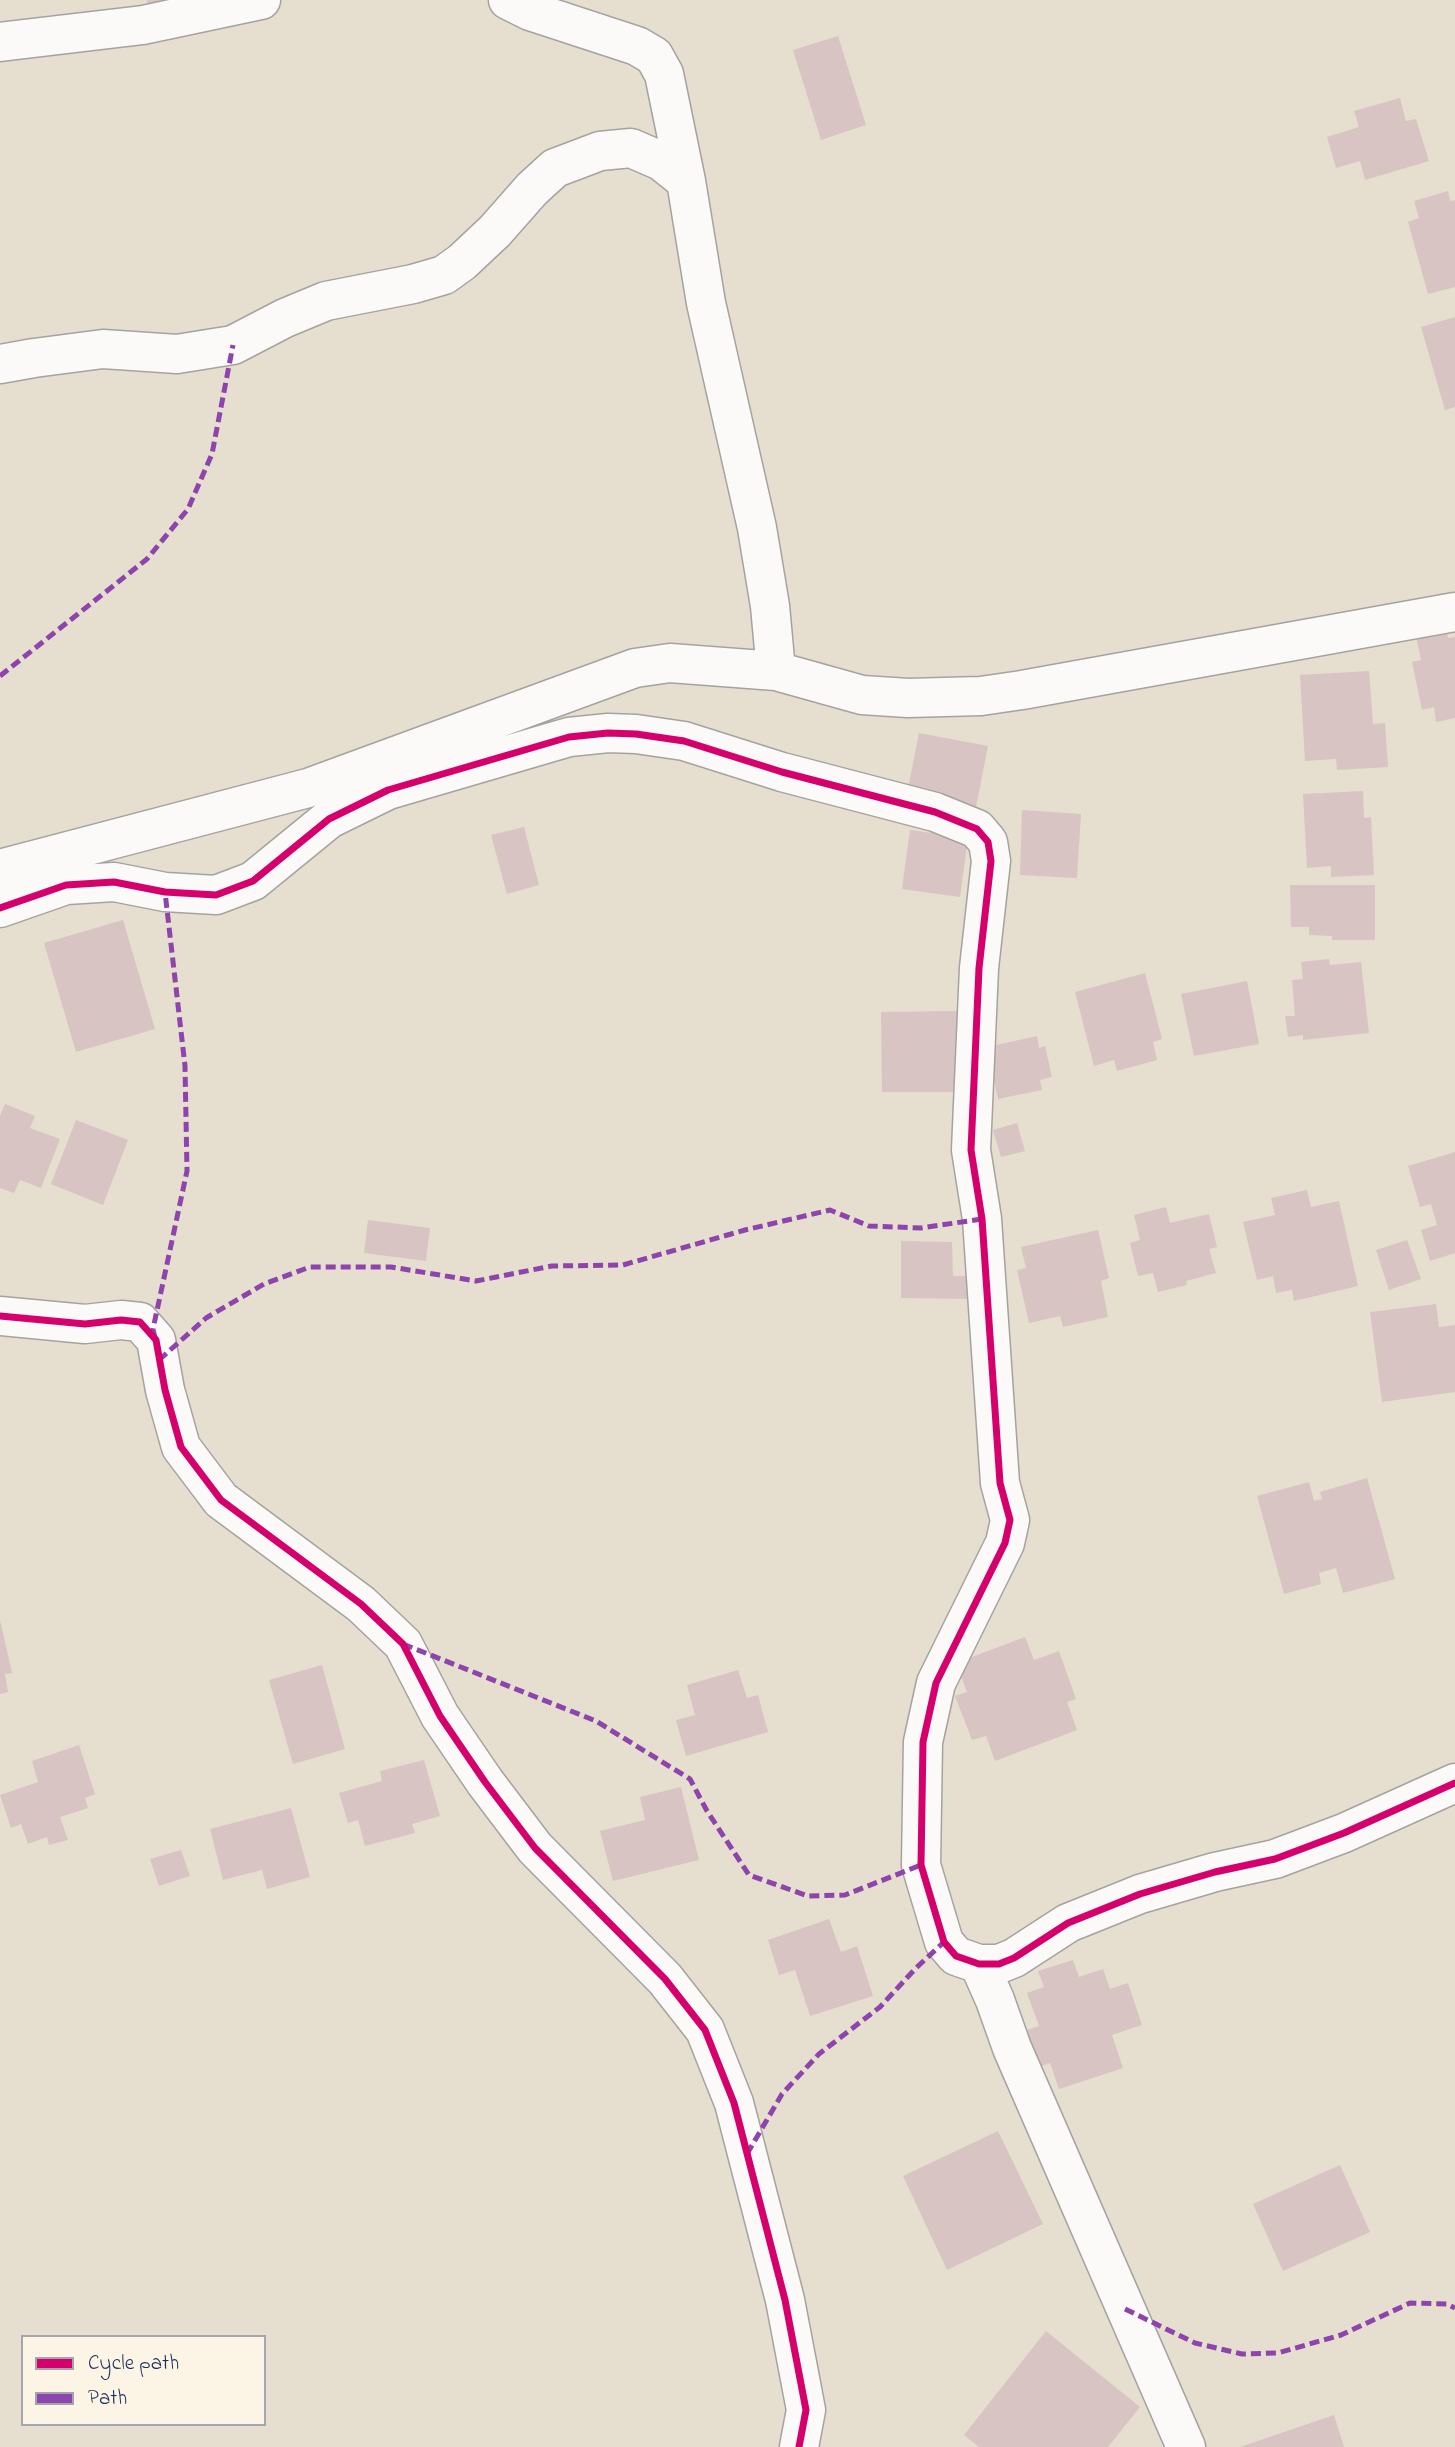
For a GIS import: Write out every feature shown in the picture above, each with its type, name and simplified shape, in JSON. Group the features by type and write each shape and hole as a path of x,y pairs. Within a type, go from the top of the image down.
{"street":[{"path":"508,0 530,11 637,46 654,56 664,74 686,181 706,303 757,528 770,606 776,671"},
{"path":"0,41 143,25 250,2"},
{"path":"0,364 103,349 177,354 233,345 285,318 326,301 413,284 444,275 495,231 532,189 555,168 600,151 631,148 661,161 686,181"},
{"path":"0,869 308,788 635,668 670,663 776,671 862,695 908,698 981,696 1455,612"},
{"path":"0,908 66,885 114,882 165,892 215,895 253,881 328,819 388,790 569,737 608,733 684,741 782,772 935,812 978,829 988,842 991,861 979,968 971,1150 982,1220 1000,1483 1010,1520 1004,1543 936,1683 923,1742 921,1865 944,1942 956,1956 979,1964 999,1964 1014,1958 1068,1923 1140,1894 1215,1872 1275,1859 1344,1833 1455,1783"},
{"path":"0,1316 85,1324 121,1320 140,1322 156,1340 165,1390 181,1447 221,1500 361,1604 403,1644 440,1716 527,1837 665,1979 705,2030 734,2103 785,2300 806,2410 800,2447"},
{"path":"979,1964 1012,2049 1186,2447"}],"building":[{"path":"147,0 173,0 149,12"},
{"path":"838,36 866,125 821,140 793,50"},
{"path":"1400,98 1406,121 1416,119 1429,161 1365,180 1360,161 1336,168 1327,137 1359,127 1354,111"},
{"path":"1448,191 1450,201 1455,200 1455,287 1428,294 1408,222 1419,218 1414,201"},
{"path":"1455,317 1455,407 1445,410 1421,327"},
{"path":"1446,630 1448,638 1455,637 1455,718 1436,722 1434,707 1422,710 1412,662 1421,660 1416,636"},
{"path":"1369,671 1373,724 1385,723 1388,767 1337,770 1336,759 1305,761 1300,675"},
{"path":"919,733 988,746 976,807 907,794"},
{"path":"1363,791 1364,818 1371,817 1374,875 1331,877 1331,866 1307,868 1303,794"},
{"path":"1022,810 1081,814 1077,878 1020,875"},
{"path":"524,827 539,885 507,894 491,835"},
{"path":"910,830 968,838 960,897 902,889"},
{"path":"1290,885 1375,885 1375,940 1332,940 1332,936 1309,935 1309,927 1291,927"},
{"path":"123,920 155,1029 76,1052 44,943"},
{"path":"1329,959 1330,965 1361,962 1369,1033 1303,1040 1303,1035 1288,1037 1285,1016 1295,1016 1292,980 1303,979 1301,962"},
{"path":"1145,973 1162,1039 1153,1042 1157,1060 1117,1071 1114,1060 1094,1066 1075,992"},
{"path":"1247,981 1259,1044 1194,1056 1181,994"},
{"path":"957,1011 958,1092 882,1092 881,1012"},
{"path":"1037,1036 1039,1048 1045,1046 1052,1077 1040,1080 1042,1090 998,1099 987,1047"},
{"path":"5,1104 35,1116 30,1128 60,1139 41,1188 20,1180 14,1193 0,1188 0,1116"},
{"path":"76,1120 128,1140 103,1205 51,1184"},
{"path":"1017,1123 1025,1151 1001,1157 993,1130"},
{"path":"1455,1152 1455,1253 1430,1261 1421,1230 1437,1225 1431,1204 1420,1207 1408,1166"},
{"path":"1307,1190 1311,1207 1339,1201 1358,1286 1294,1301 1292,1290 1276,1293 1273,1276 1257,1280 1243,1222 1275,1215 1271,1198"},
{"path":"1166,1207 1170,1223 1209,1214 1217,1247 1209,1249 1216,1273 1186,1281 1187,1285 1158,1292 1153,1273 1138,1276 1130,1243 1140,1240 1134,1215"},
{"path":"368,1220 430,1228 426,1261 364,1253"},
{"path":"1098,1230 1109,1278 1101,1281 1108,1317 1063,1327 1060,1316 1029,1323 1017,1270 1026,1268 1021,1247"},
{"path":"1407,1240 1421,1279 1389,1290 1376,1250"},
{"path":"901,1241 952,1242 953,1276 972,1276 971,1299 901,1298"},
{"path":"1436,1304 1439,1327 1455,1325 1455,1392 1382,1402 1370,1312"},
{"path":"1367,1478 1395,1579 1343,1593 1336,1568 1319,1573 1321,1584 1284,1594 1257,1496 1309,1482 1314,1501 1322,1499 1320,1492"},
{"path":"0,1620 12,1673 5,1674 8,1692 0,1694"},
{"path":"1025,1637 1034,1660 1059,1651 1076,1699 1067,1702 1077,1730 995,1761 986,1736 972,1740 955,1696 967,1692 956,1663"},
{"path":"322,1665 345,1749 293,1764 269,1680"},
{"path":"738,1670 747,1698 758,1695 768,1732 686,1756 676,1720 695,1715 687,1685"},
{"path":"79,1745 95,1794 85,1798 88,1808 60,1817 68,1840 49,1845 47,1837 28,1844 21,1824 11,1828 0,1795 38,1782 32,1761"},
{"path":"424,1760 440,1816 412,1824 415,1833 365,1846 358,1820 348,1823 339,1793 382,1781 380,1771"},
{"path":"681,1787 699,1860 613,1881 600,1831 645,1820 640,1797"},
{"path":"291,1808 310,1877 267,1889 262,1870 223,1880 210,1829"},
{"path":"181,1850 190,1876 159,1886 150,1859"},
{"path":"829,1919 841,1952 857,1946 873,1996 810,2016 795,1970 779,1975 768,1940"},
{"path":"1073,1960 1079,1977 1103,1969 1110,1989 1128,1983 1142,2025 1112,2035 1123,2068 1059,2089 1050,2063 1030,2070 1018,2033 1039,2026 1027,1993 1044,1987 1038,1971"},
{"path":"998,2131 1043,2224 947,2270 903,2176"},
{"path":"1340,2165 1370,2232 1283,2271 1253,2204"},
{"path":"1046,2331 1140,2407 1108,2447 979,2447 964,2435"},
{"path":"1334,2415 1344,2447 1240,2447"}],"marked path":[{"path":"0,676 147,559 188,509 212,454 233,345"},
{"path":"155,1338 153,1329 187,1171 185,1066 165,892"},
{"path":"159,1360 206,1318 264,1284 310,1267 391,1267 476,1281 552,1266 623,1265 745,1230 830,1210 869,1226 921,1228 982,1219"},
{"path":"403,1644 596,1721 690,1779 707,1811 749,1875 808,1896 845,1895 921,1865"},
{"path":"747,2154 782,2094 819,2054 880,2007 944,1942"},
{"path":"1125,2309 1195,2343 1242,2354 1278,2353 1341,2335 1410,2303 1447,2304 1455,2308"}],"cycle path":[{"path":"0,908 66,885 114,882 165,892 216,895 253,881 329,819 388,790 569,737 608,733 684,741 782,772 935,812 977,829 988,842 991,861 979,968 971,1150 982,1219 1000,1483 1010,1520 1005,1543 936,1683 923,1742 921,1865 944,1942 956,1956 979,1964 999,1964 1014,1958 1068,1923 1140,1894 1215,1872 1275,1859 1344,1833 1455,1783"},
{"path":"0,1316 85,1324 121,1320 140,1322 156,1340 165,1390 181,1447 221,1500 361,1604 403,1644 440,1716 535,1848 665,1979 705,2030 734,2103 785,2300 806,2410 799,2447"}]}
